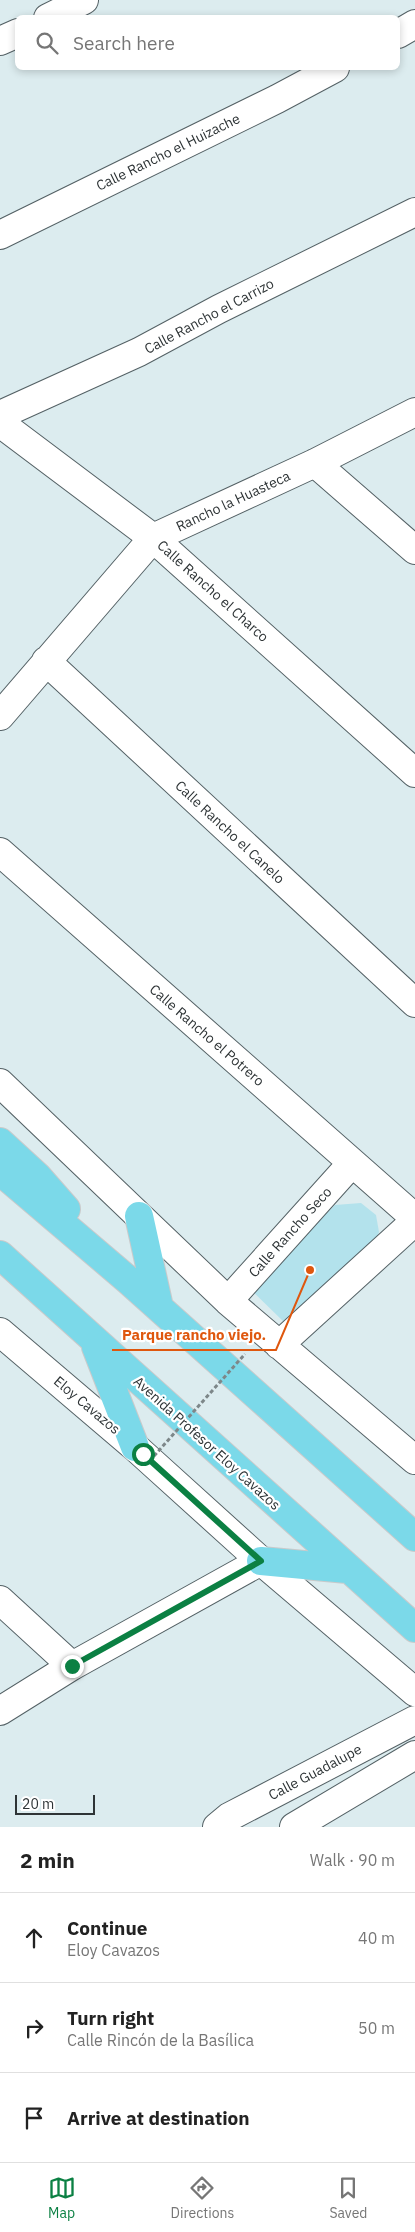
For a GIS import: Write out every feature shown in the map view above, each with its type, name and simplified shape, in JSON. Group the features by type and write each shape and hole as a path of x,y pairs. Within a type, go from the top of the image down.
{"main road":[{"path":"0,1142 37,1176 128,1280"},
{"path":"0,1171 159,1307 415,1536"},
{"path":"139,1216 159,1307"},
{"name":"Avenida Profesor Eloy Cavazos","path":"0,1255 347,1569 415,1628"},
{"path":"94,1341 145,1452"},
{"path":"261,1561 347,1569"}],"street":[{"path":"54,15 84,0"},
{"path":"400,33 415,24"},
{"path":"0,42 15,34"},
{"name":"Calle Rancho el Huizache","path":"0,235 277,99 331,70"},
{"name":"Calle Rancho el Carrizo","path":"0,416 139,352 219,309 415,212"},
{"name":"Rancho la Huasteca","path":"0,716 153,538 315,463 415,412"},
{"name":"Calle Rancho el Charco","path":"0,423 153,538 415,773"},
{"path":"315,463 415,550"},
{"name":"Calle Rancho el Canelo","path":"46,661 415,1003"},
{"name":"Calle Rancho el Potrero","path":"0,852 415,1219"},
{"path":"0,1083 228,1300 415,1460"},
{"name":"Calle Rancho Seco","path":"228,1300 352,1163"},
{"path":"279,1344 415,1219"},
{"name":"Eloy Cavazos","path":"0,1332 145,1452 261,1561 415,1692"},
{"path":"0,1711 72,1666 261,1561"},
{"path":"0,1600 72,1666"},
{"name":"Calle Guadalupe","path":"228,1824 415,1720"},
{"path":"294,1827 415,1755"}],"path":[{"path":"145,1452 245,1354"}],"shaded area":[{"path":"361,1203 376,1215 379,1232 372,1252 287,1325 249,1288 335,1205"}],"place":[{"name":"Parque rancho viejo.","path":"310,1270"}],"route":[{"path":"72,1666 261,1561 143,1454"}]}
